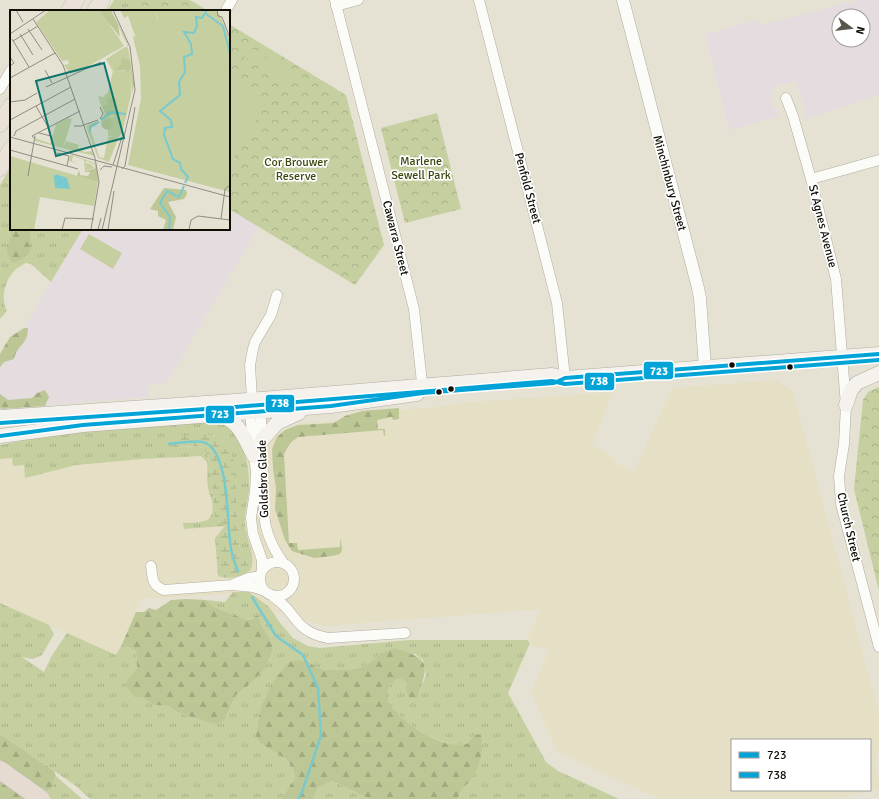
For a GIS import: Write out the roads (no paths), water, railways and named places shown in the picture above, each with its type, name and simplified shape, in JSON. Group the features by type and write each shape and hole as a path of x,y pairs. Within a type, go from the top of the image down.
{"highway":[{"path":"70,10 76,0"},
{"path":"96,10 102,0"},
{"path":"0,124 10,108"},
{"path":"0,168 10,152"},
{"path":"0,770 41,799"}],"main road":[{"path":"0,436 83,425 222,416 254,408 423,389 554,383 565,378 879,354"},
{"path":"846,405 851,390 857,384 879,373"},
{"path":"0,417 254,408 310,408 358,404 423,389"},
{"path":"262,440 277,423 310,408"},
{"path":"222,416 231,420 237,426 254,456"}],"street":[{"path":"336,3 358,0"},
{"name":"Penfold Street","path":"479,0 558,304 565,378"},
{"name":"Minchinbury Street","path":"623,0 698,288 705,368"},
{"name":"Cawarra Street","path":"336,3 414,309 423,389"},
{"path":"0,89 10,72"},
{"name":"St Agnes Avenue","path":"786,98 811,179 836,279 842,357"},
{"path":"811,179 879,160"},
{"path":"254,408 250,365 252,349 271,315 277,295"},
{"name":"Church Street","path":"842,357 846,405 844,444 839,476 841,504 879,647"},
{"name":"Goldsbro Glade","path":"254,408 262,440 262,503 264,521 272,546 293,574 293,583 288,600 289,610"},
{"name":"Goldsbro Glade","path":"254,408 254,456 256,481 251,518 253,534 262,560 262,587 267,593"},
{"path":"232,585 261,573 270,564 280,562 284,564"},
{"path":"151,566 153,582 157,587 164,590 232,585 253,587 267,593 289,610 293,618 303,628 311,633 328,638 405,633"},
{"path":"267,593 281,595 290,589"}],"waterway":[{"path":"169,444 198,441 206,443 214,450 219,460 226,488 230,546 238,571"},
{"path":"252,597 276,636 303,655 318,688 321,736 302,792 298,799"}],"park label":[{"name":"Marlene Sewell Park","path":"421,168"},
{"name":"Cor Brouwer Reserve","path":"296,169"}]}
